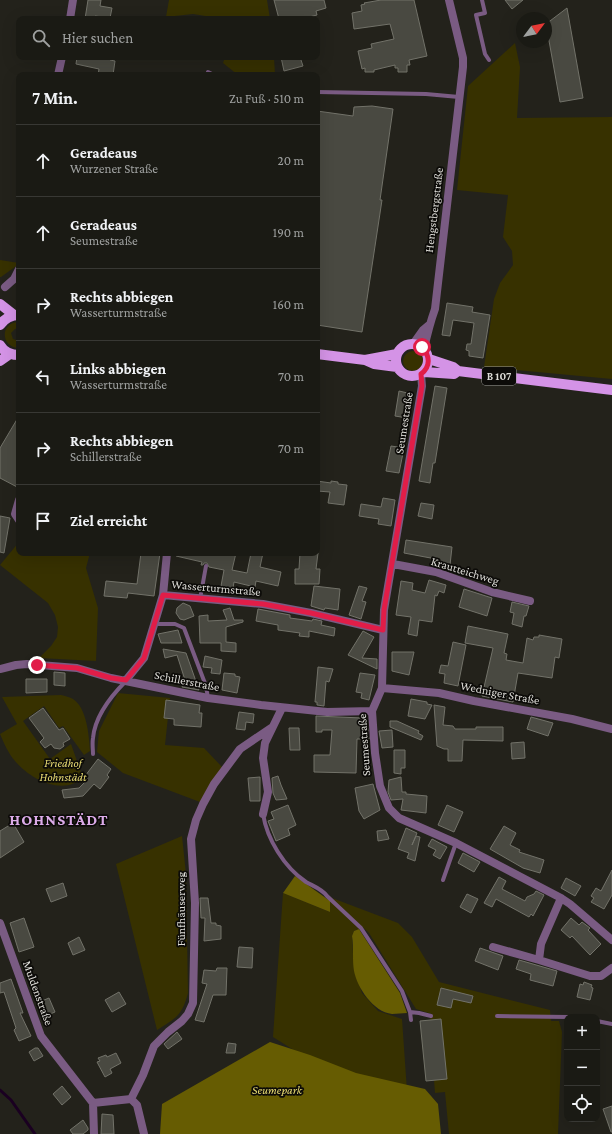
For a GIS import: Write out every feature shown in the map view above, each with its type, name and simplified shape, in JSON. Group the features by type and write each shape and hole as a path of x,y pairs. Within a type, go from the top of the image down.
{"main road":[{"path":"0,304 16,315"},
{"path":"1,323 6,318 16,315"},
{"path":"413,344 424,349 429,359 428,365 423,373"},
{"name":"B 107","path":"365,360 397,354 404,347 413,344"},
{"path":"0,345 4,350 15,354"},
{"path":"0,360 15,354"},
{"name":"B 107","path":"320,354 365,360 374,364 398,367 402,373 415,377 423,373 454,374 458,371"},
{"path":"397,354 396,361 398,367"},
{"name":"B 107","path":"429,359 453,367 458,371 612,390"}],"street":[{"path":"70,16 73,0"},
{"name":"Hengstbergstraße","path":"424,349 429,325 435,309 463,67 463,58 449,0"},
{"path":"59,72 61,60"},
{"path":"2,285 14,279 16,275"},
{"name":"Hengstbergstraße","path":"413,344 429,325"},
{"name":"Seumestraße","path":"423,373 393,564 384,610 382,688 372,711 377,775 382,793 389,808 399,818 456,843 561,898 612,940"},
{"name":"Wasserturmstraße","path":"126,680 144,658 163,595 167,556"},
{"name":"Krautteichweg","path":"393,564 436,572 492,592 530,601"},
{"name":"Wasserturmstraße","path":"163,595 282,607 383,630"},
{"name":"Schillerstraße","path":"0,670 16,665 27,664 77,668 111,678 208,698 282,708 327,712 372,711"},
{"name":"Wedniger Straße","path":"382,688 440,693 474,701 572,719 612,729"},
{"name":"Fünfhäuserweg","path":"263,814 268,792 263,758 265,743 282,708"},
{"name":"Fünfhäuserweg","path":"131,1099 143,1075 154,1046 182,1021 188,1014 193,1003 195,903 191,839 196,820 214,784 240,750 271,728"},
{"path":"539,960 541,944 561,898"},
{"name":"Muldenstraße","path":"0,923 41,1036 93,1103"},
{"path":"493,947 590,976 600,976 612,968"},
{"path":"94,1134 93,1103 131,1099 137,1105 144,1134"}],"lane":[{"path":"482,0 485,12 476,15 485,54 489,60"},
{"path":"320,92 426,94 459,97"},
{"path":"200,599 206,566"},
{"path":"154,624 175,624 184,628 206,686 208,698"},
{"path":"93,754 93,738 98,720 116,691 126,680"},
{"path":"263,814 267,832 272,842 291,868 306,882 324,892 362,928 402,991 410,1012 411,1020"},
{"path":"442,880 456,843"},
{"path":"410,1012 431,1016"},
{"path":"497,1016 564,1017"},
{"path":"600,1022 612,1024"}],"green space":[{"path":"169,0 267,0 270,16 205,16 193,14 166,16"},
{"path":"515,43 520,67 517,118 612,117 612,379 484,367 494,299 500,283 513,265 512,251 503,237 508,195 457,190 468,86"},
{"path":"224,60 274,60 275,72 234,72 223,63"},
{"path":"0,260 16,263 16,266 0,277"},
{"path":"16,322 16,329 11,333 13,339 16,340 16,348 8,344 5,335 8,326"},
{"path":"413,351 420,354 423,361 420,368 413,371 406,368 403,361 406,354"},
{"path":"16,546 16,556 89,556 86,568 98,608 96,661 39,658 51,646 57,637 58,627 55,615 48,603 0,565"},
{"path":"118,693 170,698 165,745 204,748 223,768 200,802 123,773 97,752 99,731"},
{"name":"Friedhof Hohnstädt","path":"61,695 69,697 78,703 86,723 90,751 84,755 63,726 59,728 44,706 23,721 50,759 71,744 83,778 75,783 56,785 47,783 29,774 21,768 6,748 0,734 17,724 2,697"},
{"path":"182,836 186,874 188,993 181,1012 157,1030 116,864"},
{"path":"295,876 330,901 330,912 283,893"},
{"path":"283,893 330,912 330,901 359,929 354,931 352,936 354,970 362,993 378,1011 402,1019 410,1134 308,1059 273,1037"},
{"path":"332,898 398,923 412,937 439,982 550,1010 551,1021 559,1021 562,1032 558,1134 449,1134 445,1092 435,1093 434,1080 426,1081 420,1021 430,1020 432,1014 416,1009 369,933"},
{"path":"359,929 400,993 407,1013 392,1014 378,1009 362,991 354,971 353,963 352,936 354,931"},
{"name":"Seumepark","path":"270,1042 310,1055 356,1073 425,1089 438,1104 441,1134 160,1134 162,1104"}],"building":[{"path":"88,0 101,0 100,6 112,8 110,16 85,16"},
{"path":"274,0 324,0 326,8 316,11 317,15 278,16"},
{"path":"381,0 414,0 427,56 409,60 410,65 407,65 407,72 398,72 398,68 395,68 395,65 374,70 374,72 365,72 365,68 362,69 358,51 372,48 371,44 394,39 390,24 354,29 352,13 362,11 361,5 365,4 364,3"},
{"path":"505,0 523,0 512,9"},
{"path":"567,8 583,98 560,102 550,48 552,48 552,19"},
{"path":"77,60 115,61 113,72 98,72 99,69 76,64"},
{"path":"282,60 301,60 303,66 284,71"},
{"path":"372,106 393,109 380,200 382,200 362,332 320,325 320,111 353,116 354,107"},
{"path":"447,303 473,307 472,312 490,315 483,358 469,356 469,351 466,350 467,344 471,344 474,323 453,320 450,336 442,335"},
{"path":"435,386 447,388 435,463 433,463 430,483 419,481"},
{"path":"399,391 412,394 407,418 395,416"},
{"path":"16,421 16,486 0,478 0,448"},
{"path":"391,446 404,448 399,473 386,471"},
{"path":"320,481 331,483 331,481 338,482 338,484 347,485 344,505 328,503 330,492 320,491"},
{"path":"383,498 395,500 391,526 378,524 379,519 359,516 361,504 381,507"},
{"path":"421,503 434,505 432,519 418,516"},
{"path":"0,516 10,518 4,553 0,552"},
{"path":"406,540 452,547 450,565 436,563 436,559 404,553"},
{"path":"141,556 160,556 154,596 128,593 127,598 104,596 106,581 137,584"},
{"path":"176,556 235,556 232,570 247,573 250,556 262,556 260,567 281,572 278,586 256,581 255,587 234,582 233,588 221,586 224,570 209,567 207,563 201,565 202,562"},
{"path":"300,556 318,556 316,569 320,569 319,584 295,584 295,569 299,569"},
{"path":"429,580 446,585 444,593 439,591 437,596 435,595 432,622 419,620 417,636 408,634 411,617 396,615 401,581 413,583 412,590 425,593"},
{"path":"314,586 340,589 338,610 325,608 324,610 311,606"},
{"path":"359,586 367,588 362,601 366,602 361,619 349,615"},
{"path":"464,589 492,598 487,616 459,607"},
{"path":"512,602 529,606 526,616 524,616 522,627 512,624 514,613 510,612"},
{"path":"183,603 190,606 194,616 184,620 180,619 176,613 177,608"},
{"path":"230,608 234,620 243,620 243,622 226,627 226,642 236,643 236,652 221,651 221,643 200,643 199,616 208,615 208,621 227,620 223,610"},
{"path":"258,609 290,615 290,618 322,621 321,625 335,628 334,636 309,631 309,637 299,636 300,633 278,630 278,625 256,621"},
{"path":"468,626 508,634 504,653 507,654 506,660 523,663 527,638 533,640 534,637 539,637 539,635 562,639 559,658 555,657 552,678 518,673 513,702 482,696 493,648 465,643"},
{"path":"178,630 182,643 161,643 158,634"},
{"path":"363,631 374,637 362,658 377,659 377,669 348,655"},
{"path":"453,642 466,645 458,686 444,683 445,674 439,673 441,665 448,666"},
{"path":"163,649 186,653 199,690 182,687 185,680 177,655 165,658"},
{"path":"392,652 414,652 409,675 392,671"},
{"path":"205,656 222,660 220,674 211,673 212,668 203,667"},
{"path":"318,667 333,669 329,682 326,681 324,706 317,705 317,702 315,702"},
{"path":"54,672 65,673 65,686 54,685"},
{"path":"224,673 235,674 235,676 240,677 237,693 222,690"},
{"path":"360,673 375,675 369,700 361,698 362,693 356,692"},
{"path":"26,679 47,679 47,692 26,693"},
{"path":"411,699 427,702 427,704 432,705 425,719 408,716"},
{"path":"166,700 200,705 199,713 202,713 201,727 174,725 174,719 164,718"},
{"path":"434,705 445,707 443,725 453,726 455,729 503,727 503,741 463,740 462,761 448,761 448,749 437,746"},
{"path":"43,708 59,730 63,728 70,739 63,743 64,746 60,749 54,748 51,744 45,748 40,742 44,738 29,718"},
{"path":"239,712 254,714 253,723 246,722 245,730 236,729"},
{"path":"316,716 362,718 362,728 368,728 369,739 357,739 356,773 314,772 314,755 330,755 332,730 322,730 322,732 316,732"},
{"path":"531,717 553,723 548,736 527,729"},
{"path":"390,721 397,721 419,731 418,733 423,736 421,740 390,727"},
{"path":"289,728 299,728 300,750 290,750"},
{"path":"392,730 393,747 382,748 379,731"},
{"path":"524,742 525,758 512,759 511,743"},
{"path":"394,750 405,750 405,768 401,768 401,774 394,773"},
{"path":"98,759 111,769 107,775 109,777 100,789 94,784 83,796 64,798 62,790 79,788 88,779 85,776"},
{"path":"278,776 287,799 276,800 273,793 272,778"},
{"path":"260,777 260,801 250,801 248,778"},
{"path":"401,777 402,792 406,792 406,794 427,796 426,813 401,810 403,799 391,800 388,792 389,780"},
{"path":"373,784 380,810 364,819 359,811 355,788"},
{"path":"288,805 296,825 288,829 290,835 276,841 268,821 274,819 271,812"},
{"path":"447,805 463,812 454,832 438,825"},
{"path":"13,823 24,842 0,858 0,831"},
{"path":"504,826 516,833 510,845 520,850 519,852 544,860 540,873 523,868 490,849"},
{"path":"406,828 417,833 412,845 416,836 420,837 415,861 407,858 409,853 398,849"},
{"path":"386,830 389,839 378,841 377,831"},
{"path":"432,839 447,847 440,859 433,855 436,850 428,846"},
{"path":"463,853 480,862 474,872 458,863"},
{"path":"612,870 612,895 604,909 591,902 594,898 591,896 596,888 601,891"},
{"path":"499,877 506,881 502,889 525,901 527,897 534,894 536,891 544,895 533,916 531,914 529,917 496,899 492,907 484,903"},
{"path":"566,878 581,886 575,896 561,888"},
{"path":"63,883 67,896 51,902 46,889"},
{"path":"467,894 478,899 471,913 460,907"},
{"path":"200,898 208,898 211,923 216,923 216,925 221,926 221,939 204,941 205,918 201,918"},
{"path":"24,918 34,947 19,952 10,923"},
{"path":"571,918 579,925 582,922 590,928 588,930 601,944 590,955 572,936 570,938 561,930"},
{"path":"79,937 85,950 73,955 68,943"},
{"path":"239,947 253,948 252,968 237,967"},
{"path":"480,948 503,956 498,970 475,961"},
{"path":"519,960 557,971 553,986 530,980 531,974 516,969"},
{"path":"217,968 227,968 226,995 213,995 204,1022 195,1020 207,984 202,983 204,970 216,971"},
{"path":"11,979 23,1013 20,1013 31,1036 19,1041 14,1030 16,1028 4,992 0,993 0,983"},
{"path":"584,982 592,985 591,987 593,988 590,1000 577,997 580,984 583,985"},
{"path":"441,988 473,996 471,1003 453,999 451,1008 437,1005"},
{"path":"119,992 126,1004 112,1012 105,1000"},
{"path":"49,998 55,1012 43,1017 37,1003"},
{"path":"441,1019 447,1079 426,1081 420,1021"},
{"path":"177,1032 182,1039 168,1049 164,1044"},
{"path":"228,1043 236,1044 235,1053 226,1053"},
{"path":"35,1048 38,1048 43,1056 34,1061 29,1052"},
{"path":"116,1053 121,1063 110,1069 112,1073 105,1077 97,1062 100,1061 98,1058 106,1055 107,1057"},
{"path":"62,1086 71,1097 62,1105 53,1094"},
{"path":"612,1106 612,1132 611,1132 603,1109"},
{"path":"102,1114 113,1115 114,1134 101,1134"},
{"path":"83,1120 88,1130 83,1134 73,1134 70,1130"}],"waterway":[{"path":"0,1090 11,1100 35,1134"}],"district":[{"name":"HOHNSTÄDT","path":"59,819"}],"route":[{"path":"37,665 77,668 111,678 126,680 144,658 163,595 263,604 288,608 383,630 384,610 422,386 421,374 427,369 429,362 427,354 422,347"}]}
